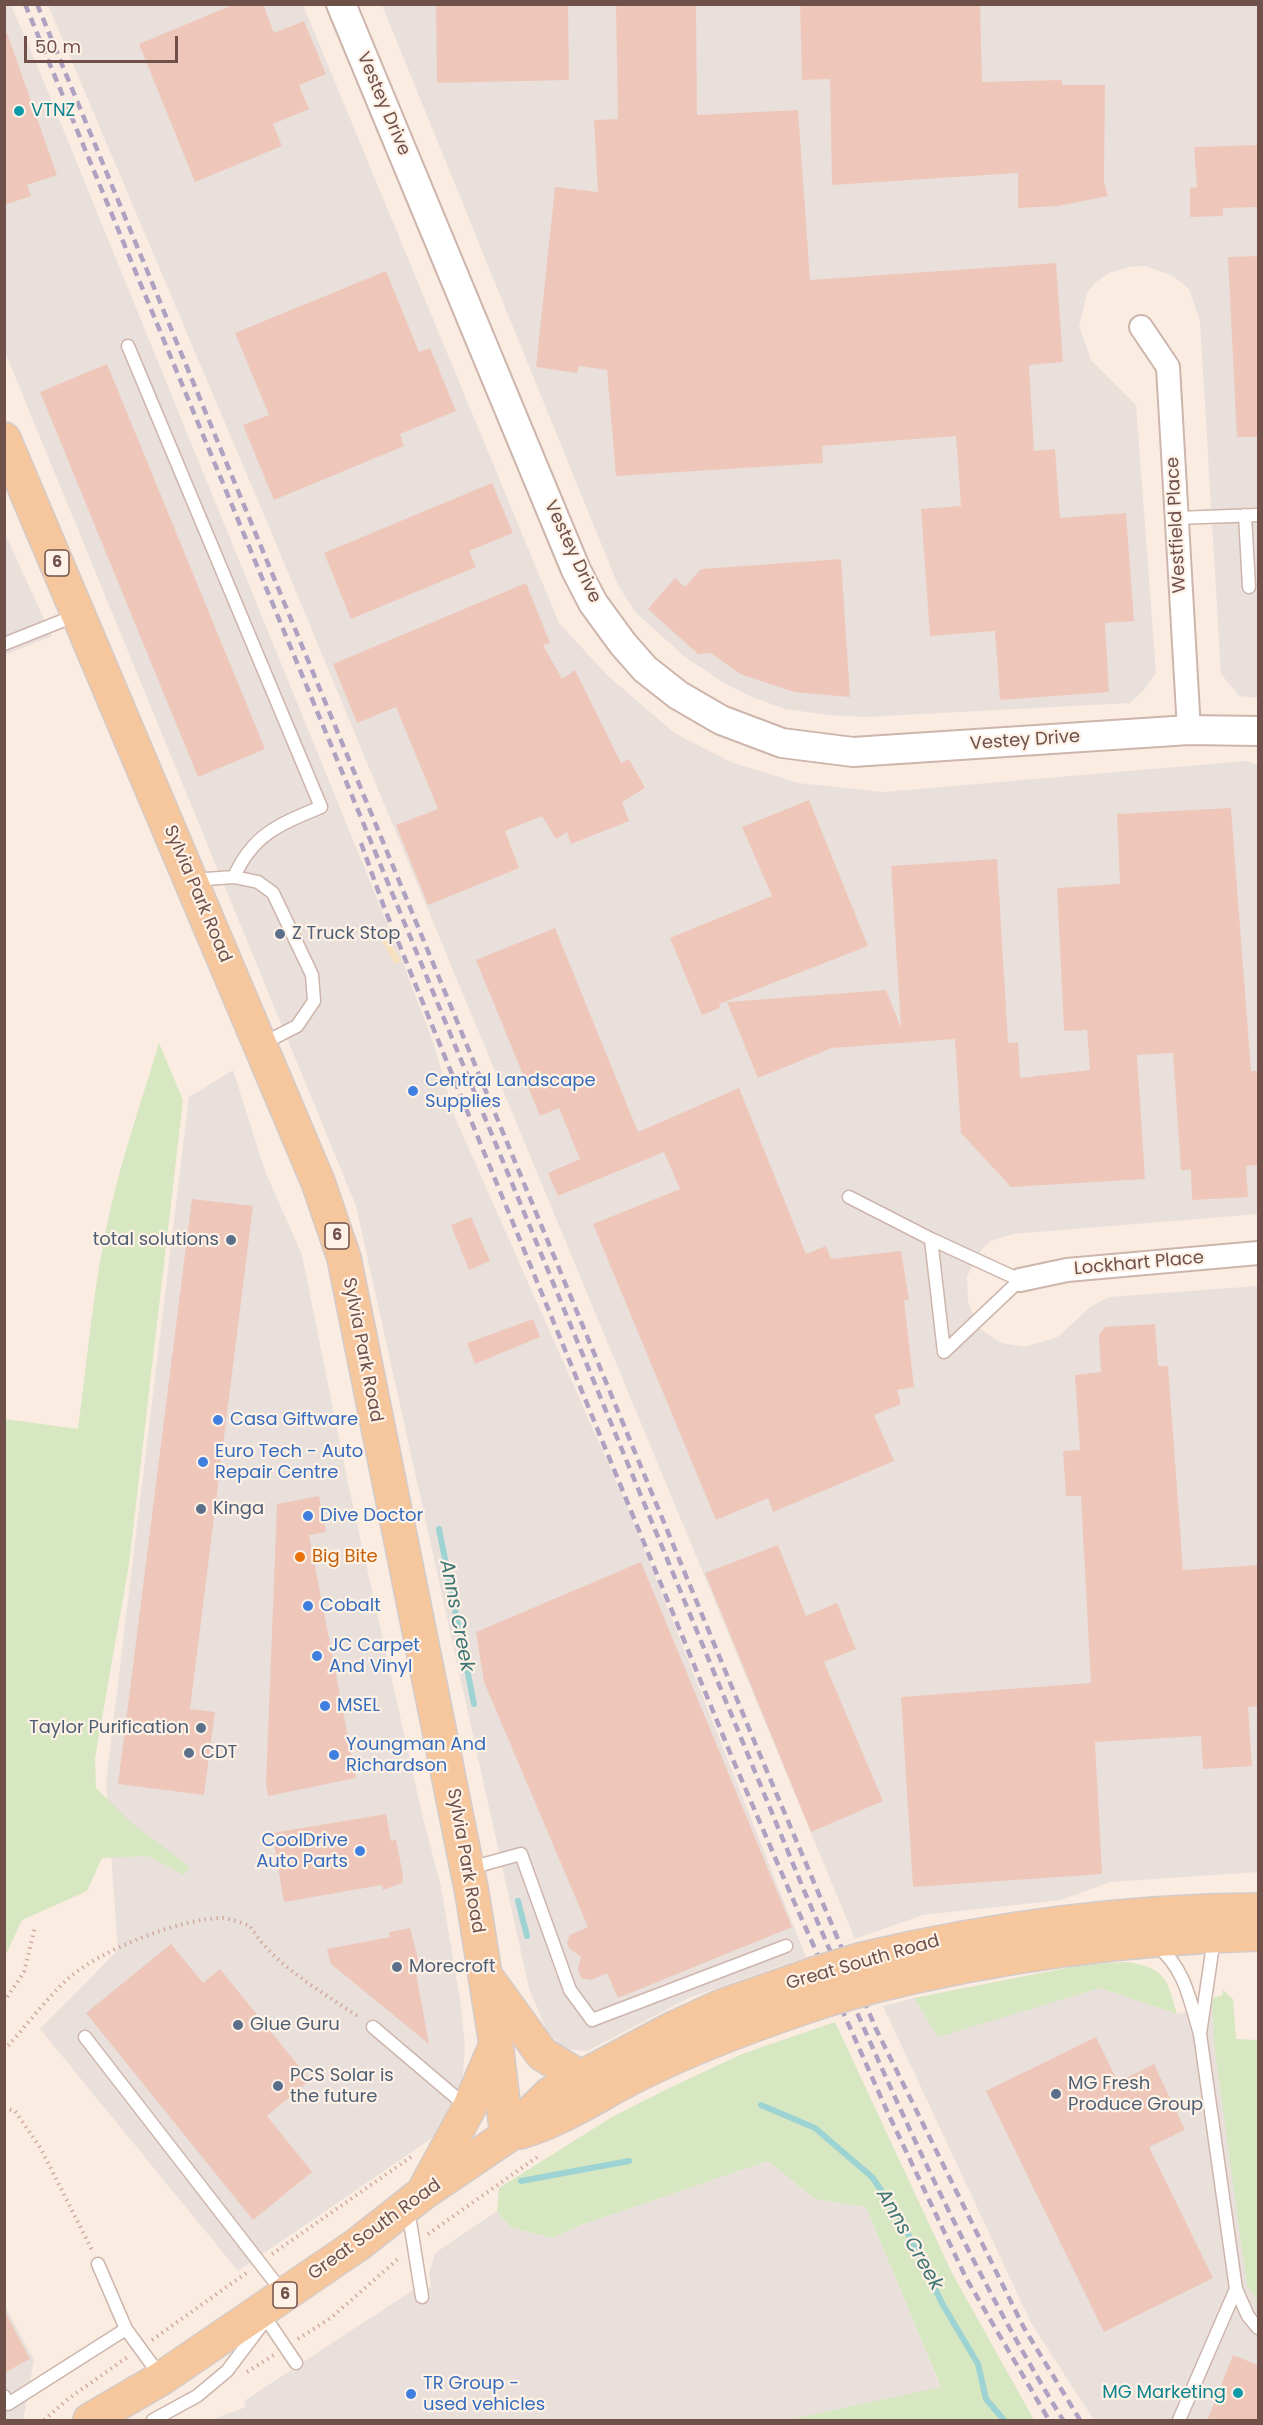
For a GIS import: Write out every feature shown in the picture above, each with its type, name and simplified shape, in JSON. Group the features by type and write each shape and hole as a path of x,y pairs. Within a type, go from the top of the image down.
{"main road":[{"name":"Sylvia Park Road","path":"4,439 318,1182 344,1258 486,1975 507,2136"},
{"name":"Great South Road","path":"869,1972 931,1972 1034,1953 1148,1939 1258,1910"},
{"name":"Great South Road","path":"90,2421 271,2309 415,2200 507,2136 550,2094 722,2006 820,1987 869,1972 953,1938 1074,1920 1214,1923 1258,1934"},
{"path":"486,1975 542,2054 580,2077"},
{"name":"Great South Road","path":"507,2136 545,2125 646,2070 761,2021 820,1987"},
{"path":"415,2200 469,2108 496,2044"}],"street":[{"name":"Vestey Drive","path":"341,4 576,570 593,603 622,644 645,669 678,695 736,727 782,743 843,751 1189,730 1258,731"},
{"name":"Westfield Place","path":"1141,327 1168,367 1189,730"},
{"name":"Lockhart Place","path":"1020,1280 1067,1270 1258,1253"}],"lane":[{"path":"128,346 321,807 274,827 247,851 234,877"},
{"path":"1245,515 1248,586"},
{"path":"1177,518 1258,515"},
{"path":"4,644 79,614"},
{"path":"191,880 234,877 258,882 273,893 312,975 314,1000 297,1026 260,1045"},
{"path":"849,1197 1020,1280 944,1352 932,1239"},
{"path":"466,1869 521,1854 570,1990 592,2020 786,1946"},
{"path":"1200,2034 1204,1994 1215,1950 1214,1923"},
{"path":"1148,1939 1168,1954 1176,1966 1186,1985 1200,2034 1236,2289 1248,2316 1258,2328"},
{"path":"373,2027 469,2108"},
{"path":"85,2037 271,2309 285,2347 296,2363"},
{"path":"415,2200 413,2246 422,2296"},
{"path":"98,2264 126,2329 162,2378"},
{"path":"1179,2421 1236,2289"},
{"path":"157,2420 197,2396 226,2371 271,2309"},
{"path":"4,2396 8,2404 126,2329"}],"path":[{"path":"4,2050 70,1977 102,1957 156,1932 188,1923 225,1918 250,1926 258,1940 299,1976 373,2027"},
{"path":"4,2002 24,1972 35,1927"},
{"path":"4,2108 15,2111 41,2150 98,2264"},
{"path":"239,2377 332,2317 413,2246 481,2194 548,2150"}],"shaded area":[{"path":"4,5 11,5 39,70 400,955 434,1045 454,1115 627,1506 806,1957 691,1997 587,2051 565,2049 547,2032 529,1988 356,1206 5,352"},
{"path":"48,5 303,5 559,623 608,676 676,734 731,762 798,783 883,792 1246,761 1258,765 1258,1214 1013,1234 990,1241 977,1255 967,1277 968,1302 978,1327 1001,1343 1025,1347 1058,1337 1090,1307 1109,1297 1258,1286 1258,1872 1110,1882 1061,1900 923,1915 855,1939 275,541"},
{"path":"382,5 1258,5 1258,698 1239,696 1221,674 1200,321 1189,289 1173,276 1145,266 1129,267 1109,273 1096,282 1087,293 1079,326 1091,360 1136,405 1156,673 1144,690 1130,703 865,717 828,715 785,709 752,697 724,683 685,657 635,612 618,585"},
{"path":"4,532 52,636 5,655 4,655"},
{"path":"233,1070 265,1171 302,1255 349,1488 422,1814 441,1887 461,2006 465,2047 462,2083 432,2138 238,2271 40,2029 118,1950 106,1782 189,1097"},
{"path":"1100,1988 1177,2014 1212,2006 1247,2285 1258,2301 1258,2420 1094,2420 1031,2323 883,2006 914,1998 938,2036"},
{"path":"768,2161 815,2199 866,2207 941,2388 787,2420 210,2420 246,2407 244,2401 413,2290 431,2287 429,2274 435,2253 497,2211 510,2227 552,2238 581,2225"},
{"path":"4,2304 34,2360 23,2420 5,2420"}],"green space":[{"path":"159,1043 183,1100 129,1564 95,1758 96,1788 133,1824 190,1867 184,1875 148,1856 102,1858 87,1891 22,1920 5,1956 5,1419 78,1429 105,1234 122,1165"},
{"path":"1127,1962 1150,1968 1163,1977 1177,2014 1100,1988 938,2037 914,1998 1086,1964"},
{"path":"1223,1990 1233,1999 1236,2039 1258,2040 1258,2301 1247,2286 1215,2051 1212,2006 1214,1997 1222,1996"},
{"path":"835,2022 952,2273 1034,2420 787,2420 941,2387 866,2207 815,2199 768,2161 581,2225 552,2238 510,2227 497,2211 499,2188 612,2117 742,2054"}],"sand":[{"path":"382,928 401,961 395,964 376,931"}],"building":[{"path":"235,4 263,4 274,33 304,21 326,74 299,85 309,109 273,124 282,146 195,182 139,44"},
{"path":"436,4 568,4 569,80 437,83"},
{"path":"616,4 696,4 697,115 798,110 810,280 1056,263 1063,362 1029,365 1034,451 1055,449 1060,518 1126,513 1134,621 1105,623 1109,692 1000,700 995,631 930,636 921,509 961,506 956,436 822,446 823,463 616,476 607,370 579,366 577,373 536,367 555,187 598,192 594,120 618,119"},
{"path":"800,4 980,4 982,82 1062,80 1062,85 1105,85 1104,181 1108,196 1058,206 1018,208 1018,173 832,185 830,79 802,80"},
{"name":"VTNZ","path":"7,33 57,175 27,185 31,196 4,205 4,34"},
{"path":"1258,145 1258,207 1223,208 1223,216 1190,217 1190,188 1197,187 1194,147"},
{"path":"1258,256 1258,437 1237,437 1228,257"},
{"path":"386,271 419,352 430,348 456,411 400,434 404,446 274,500 243,425 269,415 235,333"},
{"path":"107,364 265,749 198,777 40,392"},
{"path":"492,483 513,533 469,551 476,567 351,619 324,553"},
{"path":"841,559 850,697 794,692 740,674 711,653 698,654 648,609 675,578 685,587 701,569"},
{"path":"526,583 550,643 543,645 562,679 575,670 621,763 629,759 645,788 622,802 629,821 571,844 567,832 556,839 542,816 505,831 519,868 428,905 396,825 438,809 396,707 357,723 333,664"},
{"path":"809,800 868,946 719,1004 720,1008 702,1015 670,938 772,896 742,827"},
{"path":"1231,808 1251,1071 1258,1071 1258,1165 1246,1166 1248,1197 1192,1200 1191,1170 1181,1170 1173,1053 1137,1055 1145,1179 1011,1187 961,1133 955,1039 832,1048 758,1078 727,1002 886,990 901,1028 891,866 997,859 1008,1043 1018,1042 1020,1078 1090,1070 1087,1030 1064,1031 1057,888 1120,884 1117,814"},
{"path":"555,928 638,1132 739,1088 806,1254 826,1246 831,1259 901,1251 909,1300 904,1300 914,1387 897,1390 901,1404 874,1415 894,1461 773,1512 768,1498 716,1520 593,1224 680,1189 664,1152 558,1196 548,1173 580,1159 559,1108 540,1116 476,960"},
{"path":"192,1199 253,1206 190,1709 215,1712 204,1795 118,1784"},
{"path":"471,1217 490,1261 469,1270 451,1225"},
{"path":"533,1319 540,1337 475,1364 467,1343"},
{"path":"1155,1324 1158,1366 1168,1366 1183,1570 1258,1565 1258,1706 1248,1707 1252,1766 1203,1769 1201,1736 1095,1742 1102,1874 913,1887 901,1697 1091,1683 1081,1496 1066,1496 1063,1451 1080,1450 1075,1375 1101,1372 1099,1335 1105,1327"},
{"path":"319,1496 326,1532 309,1535 356,1778 268,1796 266,1784 277,1504"},
{"path":"778,1545 806,1616 837,1603 856,1649 824,1662 883,1801 811,1832 705,1573"},
{"path":"641,1562 792,1927 618,1998 607,1973 591,1980 581,1978 578,1969 581,1957 569,1948 567,1942 570,1935 588,1927 484,1682 476,1632"},
{"path":"386,1814 391,1841 396,1840 403,1875 402,1883 383,1890 382,1885 284,1902 272,1833"},
{"path":"410,1928 421,1971 416,1973 429,2044 331,1964 327,1949 390,1937 389,1932"},
{"path":"171,1944 203,1983 220,1969 310,2080 267,2116 312,2172 253,2220 86,2013"},
{"path":"1096,2037 1118,2082 1154,2064 1185,2130 1149,2147 1213,2278 1104,2332 986,2091"},
{"path":"4,2310 30,2359 4,2373"},
{"name":"MG Marketing","path":"1233,2355 1258,2365 1258,2421 1207,2421"}],"waterway":[{"name":"Anns Creek","path":"439,1529 474,1704"},
{"name":"Anns Creek","path":"518,1901 527,1936"},
{"name":"Anns Creek","path":"761,2105 815,2128 872,2177 900,2218 943,2305 978,2364 986,2399 1004,2420"},
{"name":"Anns Creek","path":"521,2181 629,2161"}],"railway":[{"path":"25,4 803,1888 892,2092 956,2226 1025,2356 1063,2420"},
{"path":"37,4 755,1743 876,2029 1024,2328 1080,2420"},
{"path":"361,843 384,907 438,1040 731,1755 792,1897 887,2111 966,2278 1049,2420"}],"place":[{"name":"VTNZ","path":"19,111"},
{"name":"Z Truck Stop","path":"280,934"},
{"name":"Central Landscape Supplies","path":"413,1091"},
{"name":"total solutions","path":"231,1240"},
{"name":"Casa Giftware","path":"218,1420"},
{"name":"Euro Tech - Auto Repair Centre","path":"203,1462"},
{"name":"Kinga","path":"201,1509"},
{"name":"Dive Doctor","path":"308,1516"},
{"name":"Big Bite","path":"300,1557"},
{"name":"Cobalt","path":"308,1606"},
{"name":"JC Carpet And Vinyl","path":"317,1656"},
{"name":"MSEL","path":"325,1706"},
{"name":"Taylor Purification","path":"201,1728"},
{"name":"CDT","path":"189,1753"},
{"name":"Youngman And Richardson","path":"334,1755"},
{"name":"CoolDrive Auto Parts","path":"360,1851"},
{"name":"Morecroft","path":"397,1967"},
{"name":"Glue Guru","path":"238,2025"},
{"name":"PCS Solar is the future","path":"278,2086"},
{"name":"MG Fresh Produce Group","path":"1056,2094"},
{"name":"MG Marketing","path":"1238,2393"},
{"name":"TR Group - used vehicles","path":"411,2394"}]}
